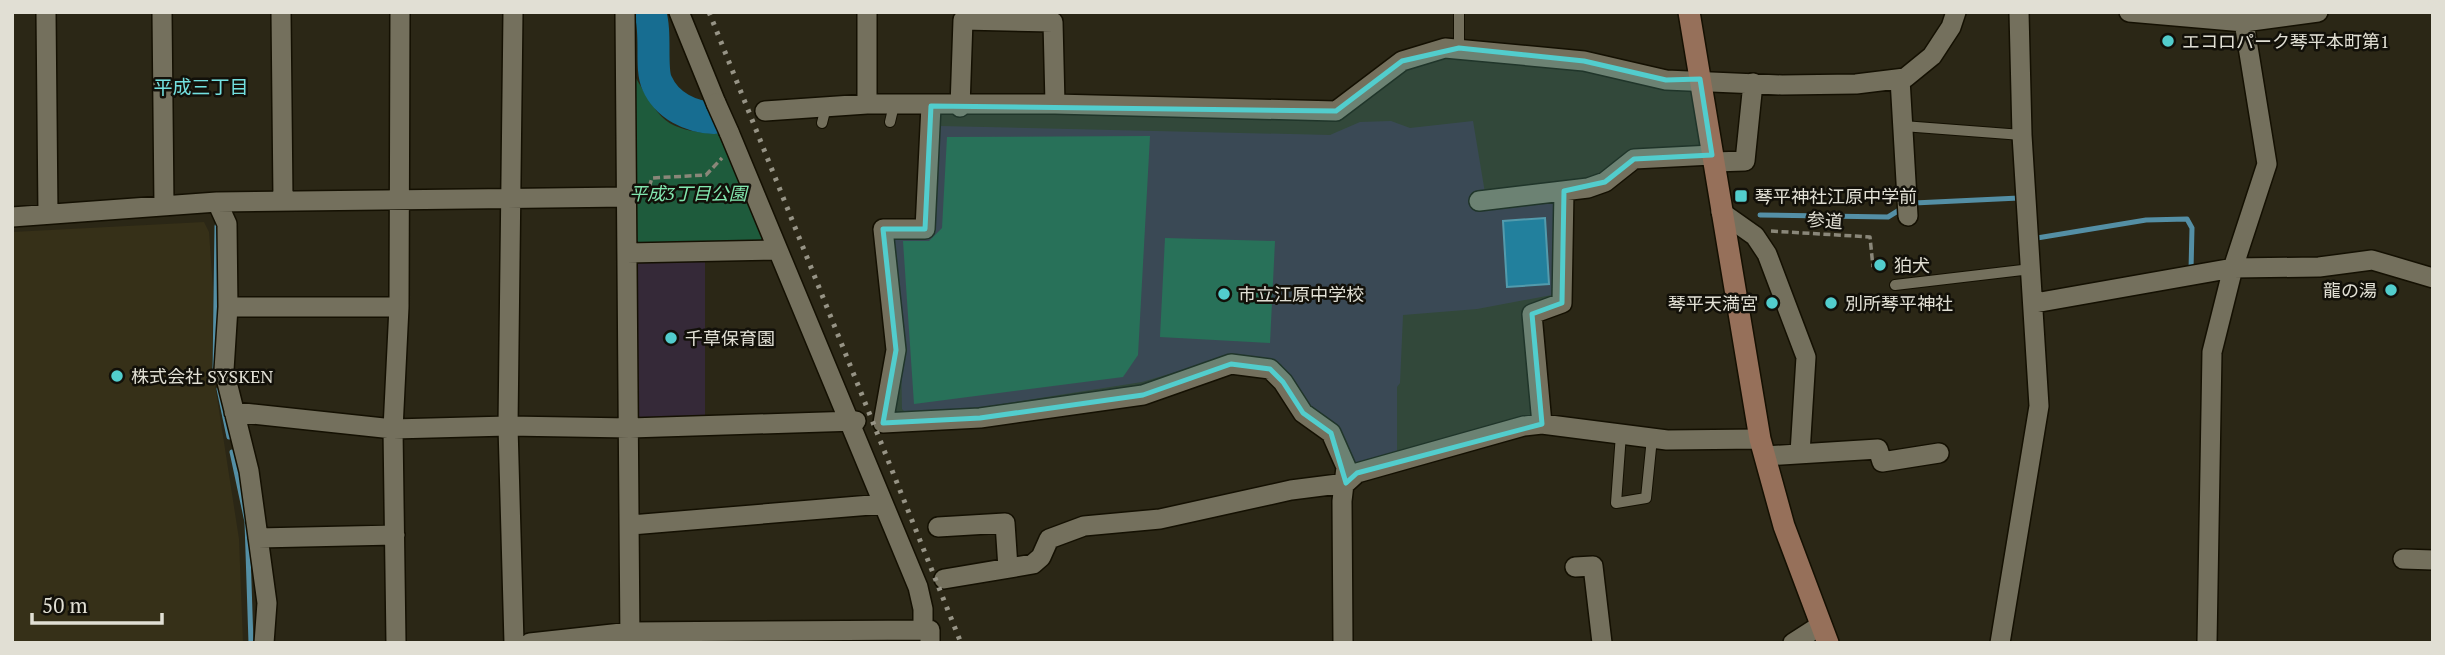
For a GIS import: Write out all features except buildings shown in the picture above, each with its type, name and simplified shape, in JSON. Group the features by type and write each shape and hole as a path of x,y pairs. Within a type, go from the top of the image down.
{"street":[{"path":"46,12 47,215"},
{"path":"162,12 164,206"},
{"path":"281,12 283,199"},
{"path":"396,643 393,429 399,307 400,12"},
{"path":"513,12 508,426 514,643"},
{"path":"625,12 636,197 627,253 630,638"},
{"path":"530,643 630,638 926,636 918,587 883,504 853,421 776,250 679,12"},
{"path":"867,12 867,104"},
{"path":"1689,12 1763,448 1784,526 1824,634 1793,643"},
{"path":"765,111 824,115 867,104 892,114 931,106 1055,104 1336,111 1402,61 1445,48 1584,61 1666,80 1856,84 1905,78 1932,56 1951,27 1956,12"},
{"path":"2000,643 2039,406 2035,303 2022,135 2019,12"},
{"path":"2129,12 2244,22 2318,12"},
{"path":"960,107 963,19 1053,22 1055,104"},
{"path":"2207,643 2212,352 2232,268 2267,164 2244,22"},
{"path":"1900,79 1908,216"},
{"path":"1479,201 1564,191 1605,182 1634,159 1713,158 1745,161 1753,83"},
{"path":"931,106 925,229 883,229 896,350 883,423 980,418 1143,394 1231,365 1270,369 1283,382 1303,413 1331,433 1346,467 1342,501 1343,643"},
{"path":"1542,424 1532,314 1562,303 1564,191"},
{"path":"12,217 283,199 636,197"},
{"path":"217,202 227,223 228,307 224,370 249,471 267,603 264,643"},
{"path":"1721,212 1755,236 1766,254 1807,357 1800,453"},
{"path":"627,253 776,250"},
{"path":"2035,303 2232,268 2319,267 2372,260 2433,278"},
{"path":"228,307 399,307"},
{"path":"234,412 393,429 508,426 630,428 853,421"},
{"path":"944,579 1033,564 1041,557 1049,539 1084,526 1160,519 1291,490 1346,483 1357,473 1484,436 1542,424 1800,453 1878,449 1882,462 1939,453"},
{"path":"631,525 883,504"},
{"path":"937,527 1005,523 1008,568"},
{"path":"258,538 395,535"},
{"path":"2403,559 2433,560"},
{"path":"1575,567 1593,566 1602,643"}],"lane":[{"path":"1459,12 1459,48"},
{"path":"1903,127 2022,135"},
{"path":"1895,285 2032,269"},
{"path":"1621,434 1616,503 1646,498 1652,438"}],"path":[{"path":"636,197 652,178 706,175 726,152"},
{"name":"参道","path":"1760,230 1870,237 1874,267"}],"highlighted area":[{"path":"1459,48 1584,61 1666,80 1700,79 1712,155 1634,159 1605,182 1564,191 1562,303 1532,314 1542,424 1357,473 1346,483 1331,433 1303,413 1283,382 1270,369 1231,364 1143,395 980,418 883,423 896,350 883,229 925,229 931,106 1336,111 1402,61"}],"shaded area":[{"name":"市立江原中学校","path":"1391,121 1410,128 1473,121 1485,193 1558,198 1553,233 1555,293 1477,309 1403,315 1400,383 1397,387 1397,456 1356,469 1305,406 1281,364 1230,356 1142,382 983,407 907,414 902,409 901,354 890,241 894,235 925,235 939,126 1330,135 1360,122"},
{"path":"204,222 209,232 213,289 212,365 239,539 243,643 12,643 12,232"},
{"name":"千草保育園","path":"705,256 705,417 642,420 637,414 638,261"}],"green space":[{"name":"平成3丁目公園","path":"634,75 651,103 666,120 685,129 718,134 767,239 762,246 635,246"},
{"path":"1150,136 1138,355 1123,377 914,404 903,241 929,241 942,228 947,137"},
{"path":"1165,238 1275,241 1270,343 1160,337"}],"water":[{"path":"1545,218 1549,284 1507,287 1503,221"}],"waterway":[{"path":"650,12 655,77 661,91 673,104 688,113 714,118"},
{"path":"1914,203 2019,198 2020,201"},
{"path":"1760,215 1888,217 1901,209"},
{"path":"2037,238 2146,220 2187,219 2192,228 2191,270"},
{"path":"215,372 217,226"},
{"path":"219,389 229,437"},
{"path":"232,452 247,522 251,643"}],"railway":[{"path":"709,12 961,643"}],"place":[{"name":"エコロパーク琴平本町第1","path":"2168,41"},
{"name":"琴平神社江原中学前","path":"1741,196"},
{"name":"狛犬","path":"1880,265"},
{"name":"龍の湯","path":"2391,290"},
{"name":"市立江原中学校","path":"1224,294"},
{"name":"琴平天満宮","path":"1772,303"},
{"name":"別所琴平神社","path":"1831,303"},
{"name":"千草保育園","path":"671,338"},
{"name":"株式会社 SYSKEN","path":"117,376"}],"district":[{"name":"平成三丁目","path":"201,86"}]}
